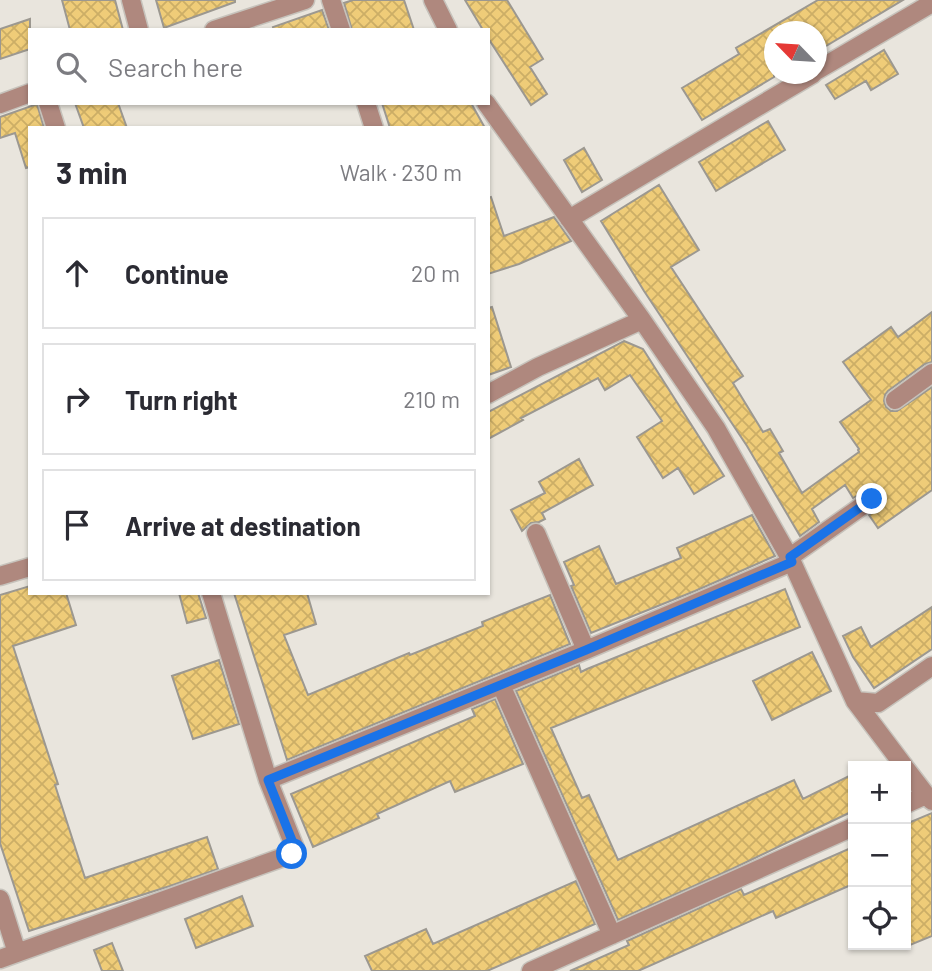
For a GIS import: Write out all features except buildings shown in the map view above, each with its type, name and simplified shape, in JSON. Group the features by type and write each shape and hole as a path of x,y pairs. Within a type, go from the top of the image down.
{"street":[{"path":"131,0 138,28"},
{"path":"220,28 305,0"},
{"path":"331,0 340,28"},
{"path":"433,0 447,28"},
{"path":"827,65 932,2"},
{"path":"569,219 795,84"},
{"path":"0,104 28,94"},
{"path":"49,105 55,126"},
{"path":"367,105 373,126"},
{"path":"487,105 716,428 791,560 855,701 900,761"},
{"path":"490,393 538,367 642,320"},
{"path":"895,400 932,373"},
{"path":"268,780 586,650 791,560 872,499"},
{"path":"536,533 586,650"},
{"path":"0,576 28,568"},
{"path":"0,899 9,956 292,854 295,848 268,780 212,595"},
{"path":"855,701 878,703 932,666"},
{"path":"500,685 612,935"},
{"path":"911,775 929,798 911,803"},
{"path":"531,971 848,829"}],"route":[{"path":"292,854 295,848 268,780 586,650 792,562 790,557 872,499"}]}
